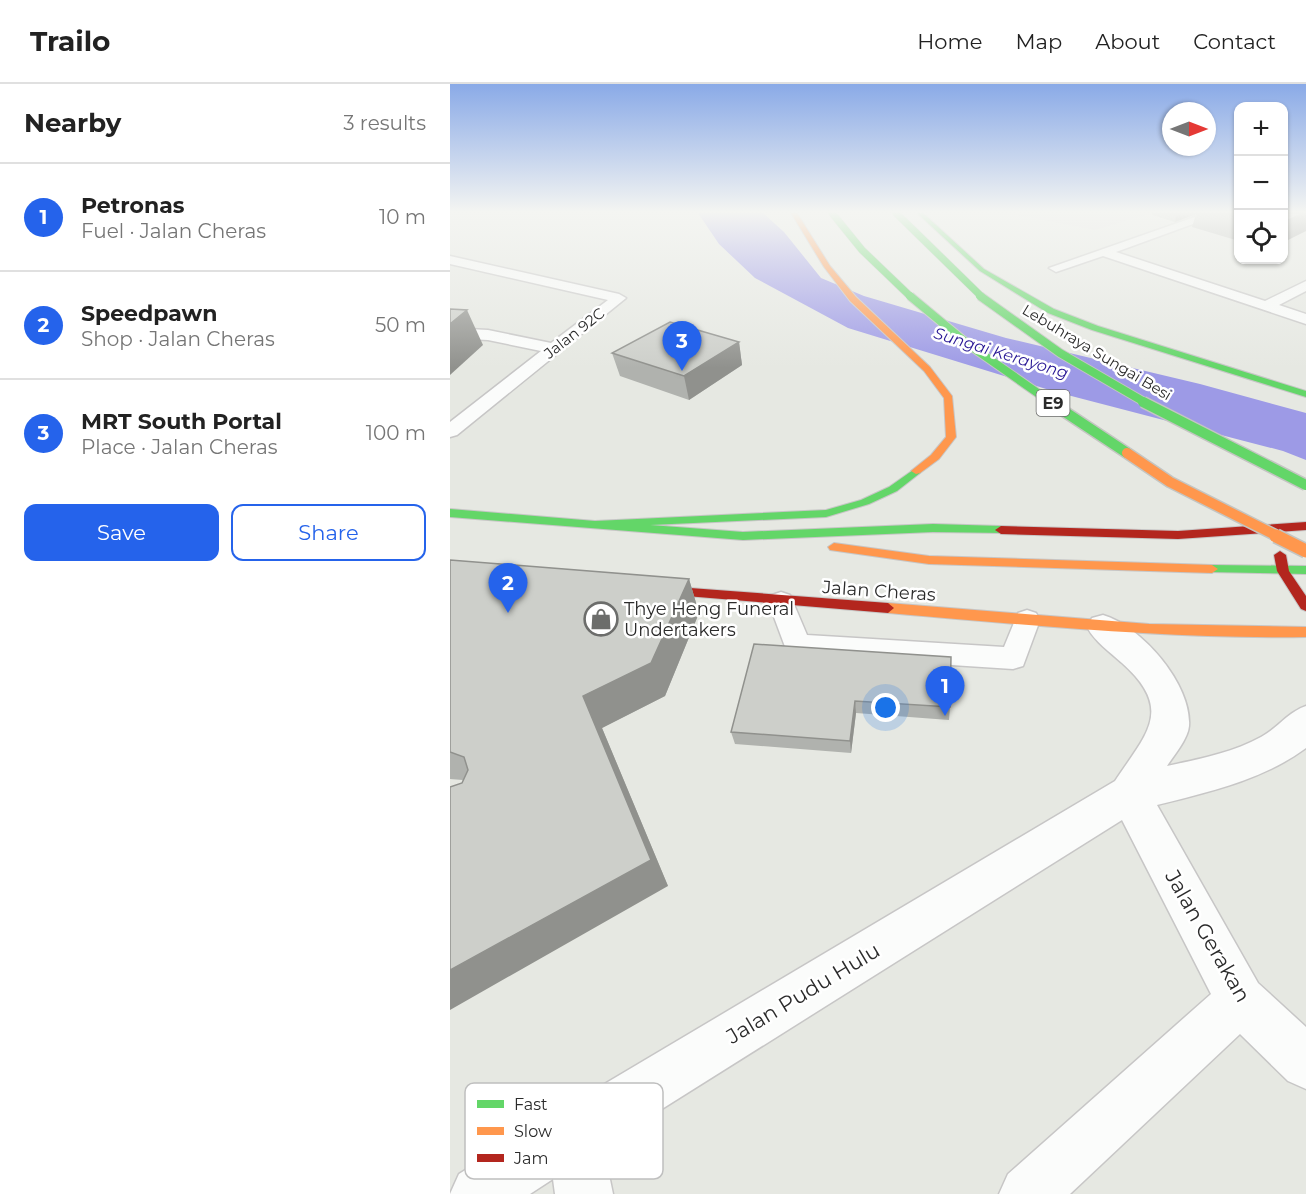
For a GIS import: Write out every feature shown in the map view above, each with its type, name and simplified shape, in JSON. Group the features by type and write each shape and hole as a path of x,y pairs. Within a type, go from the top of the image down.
{"main road":[{"path":"597,524 826,513 865,502 893,489 935,457 951,437 952,417 949,398 927,369 853,299 825,265"},
{"name":"E9","path":"876,265 905,294 1003,369 1170,482 1306,551"},
{"name":"Lebuhraya Sungai Besi","path":"944,265 995,309 1136,399 1306,485"},
{"path":"976,265 1051,311 1095,328 1306,394"},
{"path":"450,513 743,536 929,560 1306,570"},
{"path":"743,536 933,528 1178,535 1275,530 1306,526"},
{"path":"1275,530 1283,571 1306,606"},
{"name":"Jalan Cheras","path":"639,588 1103,627 1238,634 1306,632"}],"street":[{"name":"Jalan Pudu Hulu","path":"1103,627 1148,665 1167,692 1171,727 1129,794"},
{"name":"Jalan Pudu Hulu","path":"655,1083 1129,794 1220,770 1264,754 1292,738 1306,721"},
{"name":"Jalan Gerakan","path":"1129,794 1240,1000 1306,1063"},
{"path":"1028,1194 1240,1000"},
{"name":"Jalan Pudu Hulu","path":"479,1194 502,1179"},
{"path":"581,1179 584,1194"}],"lane":[{"name":"Jalan 92C","path":"453,425 619,298 471,265"},
{"path":"1056,268 1066,265"},
{"path":"1142,265 1306,319"},
{"path":"1266,306 1306,285"},
{"path":"450,333 488,335 554,349"},
{"path":"781,601 797,645 1013,658 1027,620"}],"water":[{"name":"Sungai Kerayong","path":"741,265 810,265 821,278 864,296 1006,338 1200,384 1306,413 1306,460 1283,451 1056,392 848,328 755,278"}],"building":[{"path":"450,309 467,310 450,324"},
{"path":"670,322 739,342 684,376 612,353"},
{"path":"450,560 689,579 651,663 583,696 651,860 450,970 450,787 462,783 468,770 464,757 450,752"},
{"path":"754,644 951,657 950,707 855,701 850,741 731,732"}],"traffic: fast":[{"path":"877,265 931,315 969,345 1127,453"},
{"path":"945,265 984,299 1060,353 1140,400 1306,485"},
{"path":"976,265 1051,311 1095,328 1306,394"},
{"path":"597,524 826,513 865,502 893,489 916,471"},
{"path":"450,513 743,536 933,528 1001,530"},
{"path":"1212,569 1306,570"}],"traffic: slow":[{"path":"826,265 853,299 927,369 949,398 951,437 935,457 916,471"},
{"path":"1127,453 1170,482 1306,551"},
{"path":"834,547 929,560 1212,569"},
{"path":"888,608 1044,622 1201,632 1306,632"}],"traffic: jam":[{"path":"1001,530 1178,535 1306,526"},
{"path":"1280,555 1283,571 1306,606"},
{"path":"650,589 888,608"}],"place":[{"name":"MRT South Portal","path":"682,371"},
{"name":"Speedpawn","path":"508,613"},
{"name":"Thye Heng Funeral Undertakers","path":"601,619"},
{"name":"Petronas","path":"945,716"}]}
